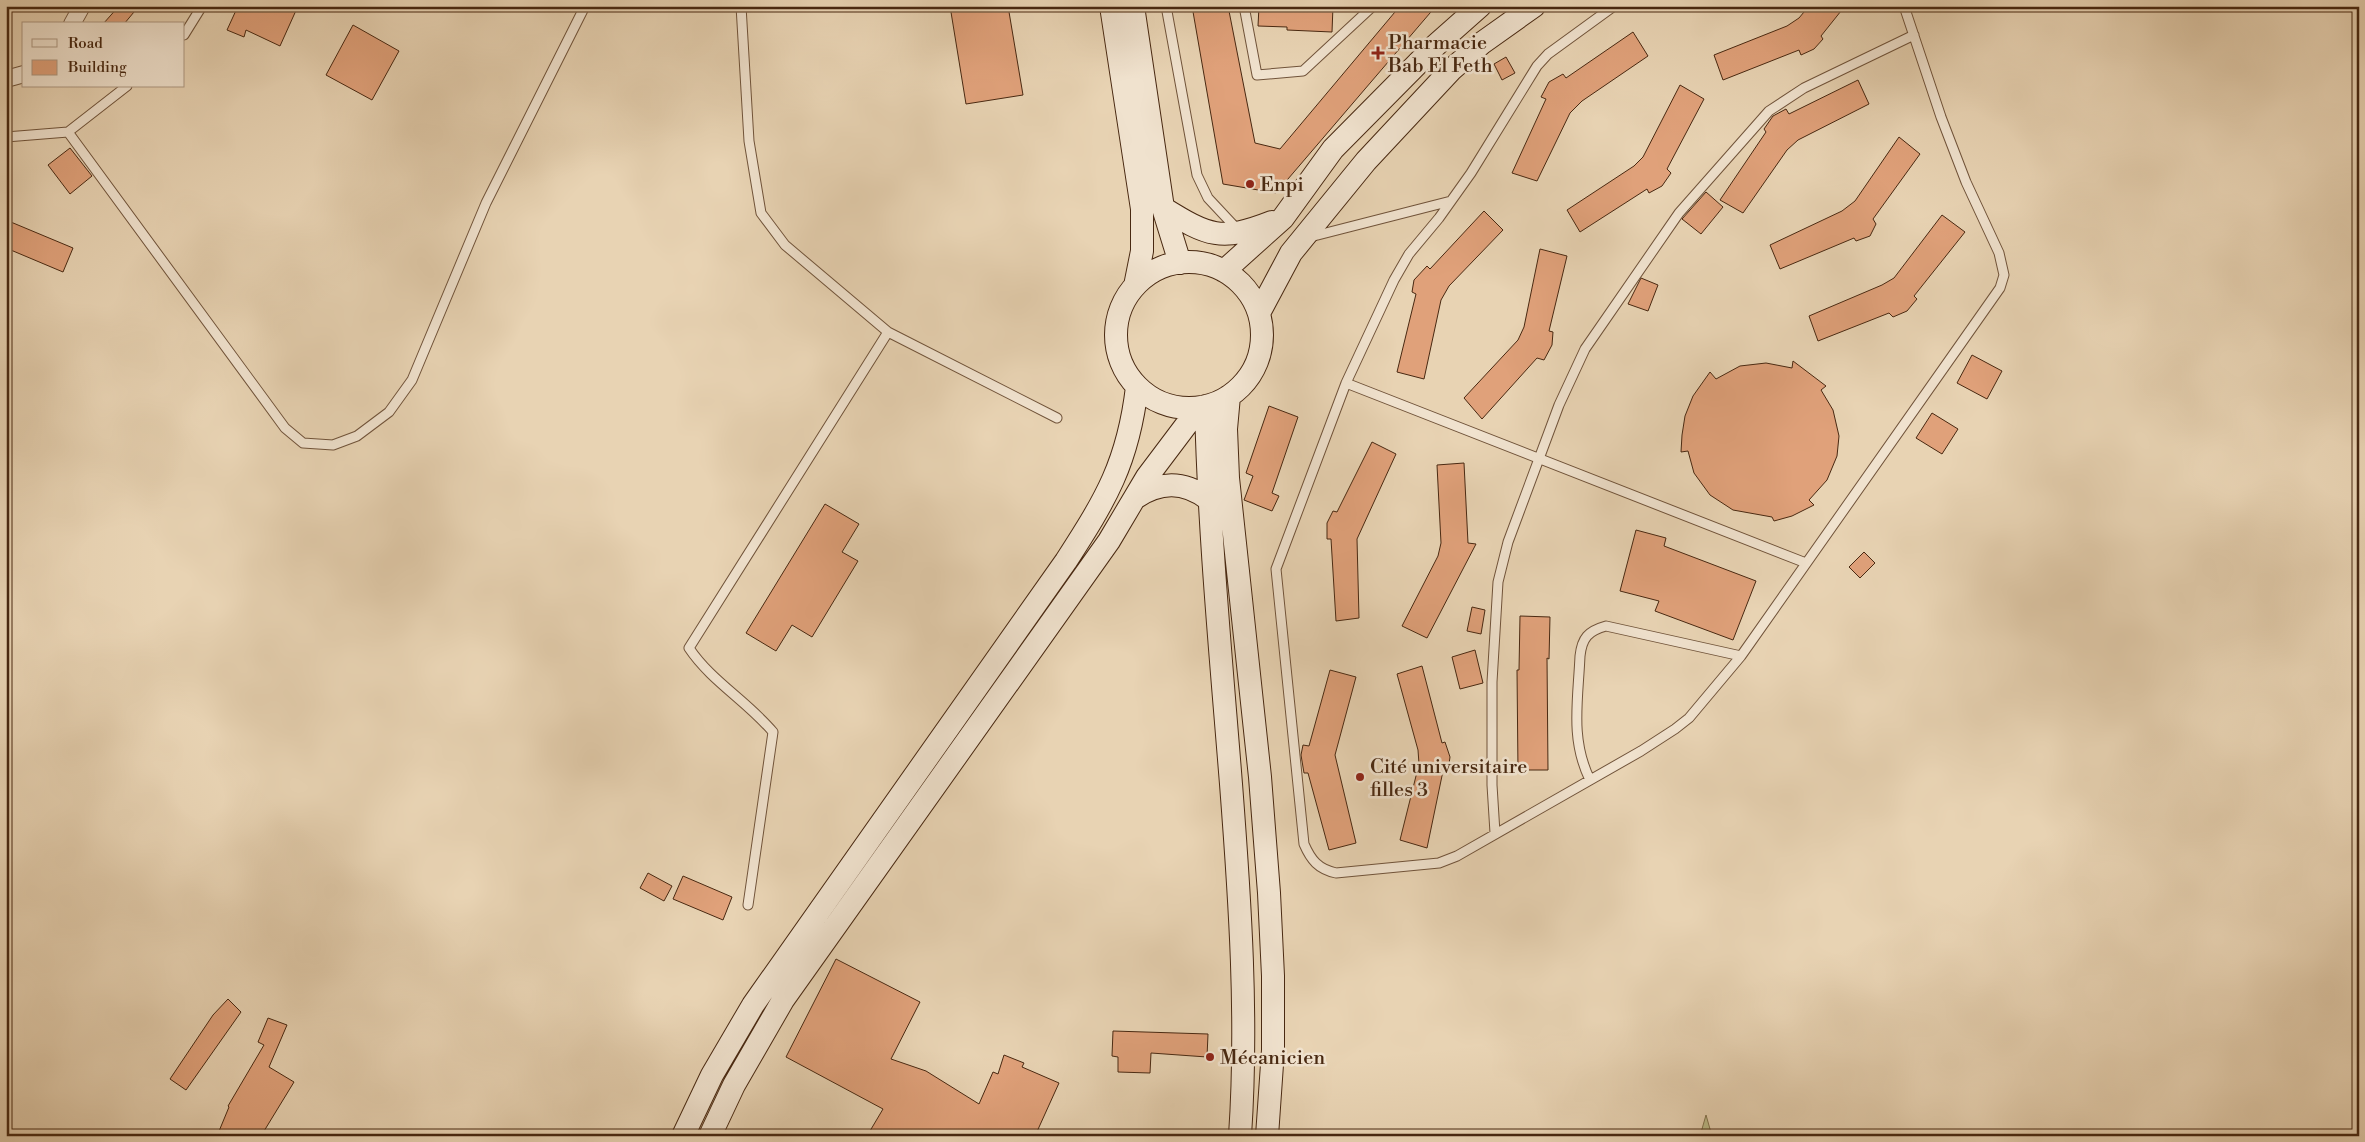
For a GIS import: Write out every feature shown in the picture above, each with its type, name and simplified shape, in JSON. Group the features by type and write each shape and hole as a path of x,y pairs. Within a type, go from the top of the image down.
{"main road":[{"path":"1110,6 1119,51 1142,209 1142,251 1135,286"},
{"path":"1133,6 1163,208 1180,263"},
{"path":"1224,272 1282,218 1333,149 1436,45 1480,6"},
{"path":"1259,313 1291,253 1366,161 1451,70 1482,43 1534,6"},
{"path":"1163,208 1196,228 1213,234 1232,235 1241,233 1282,218"},
{"path":"1180,263 1203,264 1224,272 1245,289 1259,313 1262,328 1262,344 1258,360 1251,374 1229,396 1203,407 1172,407 1159,402 1137,387 1120,361 1115,329 1125,299 1148,274 1163,267 1180,263"},
{"path":"683,1136 712,1075 753,1005 1060,570 1096,514 1113,484 1122,460 1129,437 1137,387"},
{"path":"1229,396 1227,461 1260,777 1269,893 1273,976 1273,1050 1267,1136"},
{"path":"710,1136 734,1085 783,1000 1104,549 1158,460 1203,407"},
{"path":"1203,407 1208,499 1241,926 1243,1062 1240,1136"},
{"path":"1135,498 1158,486 1172,485 1197,491 1208,499"}],"street":[{"path":"73,22 82,6"},
{"path":"6,79 22,75"}],"lane":[{"path":"185,33 202,6"},
{"path":"68,132 285,428 303,443 333,445 357,436 389,412 412,380 486,203 585,6"},
{"path":"742,6 749,141 761,213 785,244 888,332 1057,418"},
{"path":"1166,6 1197,175 1208,198 1216,209 1241,233"},
{"path":"1244,6 1257,75 1303,71 1373,6"},
{"path":"1614,6 1548,54 1537,66 1451,201 1404,263 1346,383 1276,569 1304,844 1308,855 1317,866 1336,873 1440,864 1590,780 1675,729 1689,718 1741,656 2000,288 2004,274 1999,253 1958,164 1904,6"},
{"path":"1494,833 1492,682 1498,582 1508,542 1539,458 1559,406 1585,348 1679,213 1731,151 1768,111 1804,88 1914,35"},
{"path":"6,137 68,132 124,88"},
{"path":"1303,239 1451,201"},
{"path":"748,905 773,732 757,713 701,666 689,648 888,332"},
{"path":"1346,383 1806,563"},
{"path":"1590,780 1582,763 1576,739 1580,656 1586,635 1594,629 1606,626 1741,656"}],"green space":[{"path":"1706,1115 1712,1136 1700,1136"}],"building":[{"path":"119,6 139,6 126,22 105,22"},
{"path":"238,6 298,6 280,46 246,30 244,37 227,30"},
{"path":"950,6 1008,6 1023,95 966,104"},
{"path":"1192,6 1228,6 1255,143 1280,149 1400,6 1436,6 1276,193 1223,184"},
{"path":"1259,6 1333,6 1332,32 1287,30 1287,27 1258,26"},
{"path":"1809,6 1845,6 1821,36 1823,39 1814,49 1801,55 1799,50 1723,80 1714,55 1787,26 1799,18"},
{"path":"353,25 399,51 372,100 326,75"},
{"path":"1633,32 1648,56 1582,101 1570,113 1537,181 1512,173 1546,99 1541,97 1549,82 1563,74 1566,78"},
{"path":"1506,57 1515,73 1502,80 1494,64"},
{"path":"1858,80 1869,104 1798,140 1787,150 1743,213 1720,200 1766,132 1764,129 1773,116 1786,109 1789,114"},
{"path":"1680,85 1704,99 1667,169 1671,173 1662,186 1649,193 1647,189 1580,232 1567,210 1634,166 1643,157"},
{"path":"1899,137 1920,154 1873,219 1876,224 1870,236 1856,241 1854,238 1780,269 1770,245 1842,211 1855,201"},
{"path":"70,148 92,176 70,194 48,165"},
{"path":"1706,192 1723,207 1701,234 1682,219"},
{"path":"1484,211 1503,230 1449,286 1441,300 1424,379 1397,372 1416,294 1412,292 1414,280 1427,266 1430,269"},
{"path":"1942,215 1965,232 1914,296 1917,299 1907,311 1893,317 1889,313 1818,341 1809,316 1894,278"},
{"path":"6,220 73,248 63,272 6,248"},
{"path":"1540,249 1567,256 1549,331 1553,332 1552,345 1544,360 1537,358 1482,419 1464,398 1518,340 1524,327"},
{"path":"1641,278 1658,285 1648,311 1628,304"},
{"path":"1972,355 2002,371 1987,399 1957,383"},
{"path":"1793,361 1826,386 1821,390 1833,410 1839,436 1837,456 1827,480 1809,500 1814,505 1792,516 1774,521 1772,517 1733,510 1710,495 1694,473 1688,451 1681,452 1682,435 1685,416 1693,396 1710,372 1716,379 1740,366 1766,363 1792,368"},
{"path":"1269,406 1298,417 1272,493 1279,496 1272,511 1244,500 1253,476 1246,473"},
{"path":"1932,413 1958,429 1942,454 1916,438"},
{"path":"1372,442 1396,454 1357,539 1359,618 1336,621 1331,539 1327,539 1327,523 1333,511 1337,512"},
{"path":"1464,463 1468,543 1476,544 1427,638 1402,626 1438,556 1441,543 1437,465"},
{"path":"825,504 859,524 842,552 858,561 812,637 792,625 776,651 746,633"},
{"path":"1636,530 1666,538 1664,546 1756,581 1733,640 1655,611 1659,601 1620,591"},
{"path":"1864,552 1875,563 1860,578 1849,567"},
{"path":"1472,607 1485,610 1481,634 1467,631"},
{"path":"1520,616 1550,617 1549,659 1547,658 1548,770 1518,770 1517,670 1519,670"},
{"path":"1475,650 1483,683 1460,689 1452,657"},
{"path":"1422,666 1442,743 1445,742 1450,757 1448,771 1443,771 1427,848 1400,840 1419,764 1418,750 1397,674"},
{"path":"1330,670 1356,677 1335,755 1356,843 1329,850 1308,773 1304,773 1301,755 1303,745 1309,746"},
{"path":"648,873 672,886 664,901 640,888"},
{"path":"683,876 732,897 723,920 673,899"},
{"path":"836,959 920,1002 891,1059 926,1071 979,1104 993,1072 998,1074 1004,1055 1024,1063 1022,1067 1059,1083 1035,1136 867,1136 883,1109 786,1057"},
{"path":"228,999 241,1012 186,1090 170,1079 213,1015"},
{"path":"268,1018 287,1025 269,1067 294,1082 261,1136 217,1136 228,1106 264,1045 258,1042"},
{"path":"1113,1031 1208,1034 1207,1057 1151,1053 1150,1073 1118,1072 1118,1057 1112,1056"}],"place":[{"name":"Pharmacie Bab El Feth","path":"1378,53"},
{"name":"Enpi","path":"1250,184"},
{"name":"Cité universitaire filles 3","path":"1360,777"},
{"name":"Mécanicien","path":"1210,1057"}]}
